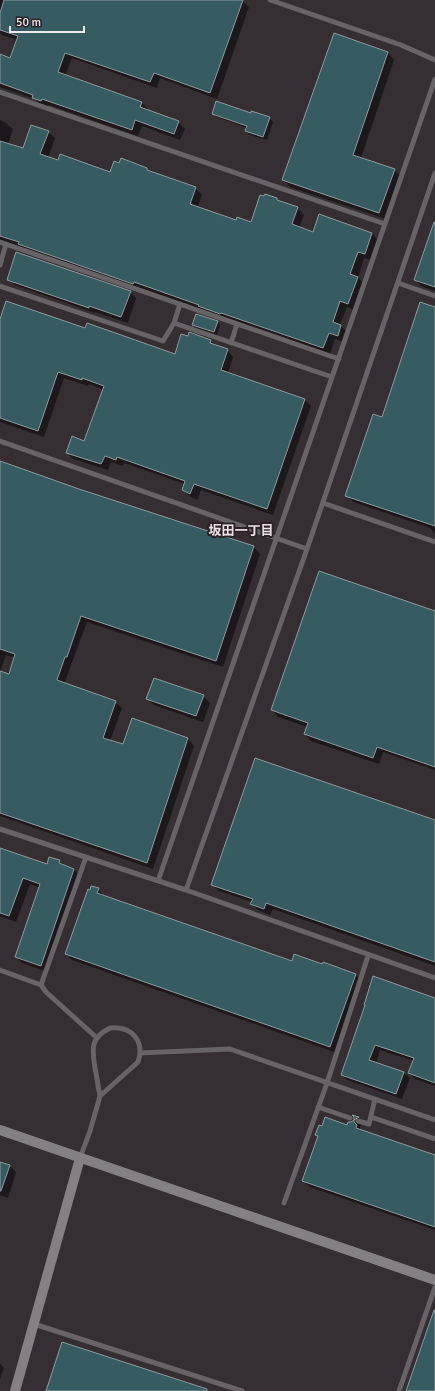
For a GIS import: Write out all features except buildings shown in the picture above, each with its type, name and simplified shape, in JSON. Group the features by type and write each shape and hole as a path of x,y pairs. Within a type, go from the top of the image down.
{"street":[{"path":"0,1130 435,1280"},
{"path":"15,1391 80,1158"}],"lane":[{"path":"270,0 401,45 435,60"},
{"path":"158,881 435,79"},
{"path":"0,92 385,224"},
{"path":"186,890 323,503 435,173"},
{"path":"0,242 339,359"},
{"path":"0,265 6,244"},
{"path":"398,283 435,296"},
{"path":"0,286 163,341 174,323 180,304"},
{"path":"174,323 332,377"},
{"path":"231,343 237,324"},
{"path":"0,441 307,549"},
{"path":"323,503 435,542"},
{"path":"0,829 186,890 368,956 435,978"},
{"path":"41,984 86,857"},
{"path":"284,1203 327,1083 368,956"},
{"path":"0,970 41,984 46,992 97,1038"},
{"path":"80,1158 90,1131 100,1096 92,1053 93,1045 102,1032 110,1028 126,1029 137,1040 140,1047 138,1062 100,1096"},
{"path":"140,1052 230,1049 435,1120"},
{"path":"358,1121 369,1124 375,1099"},
{"path":"318,1107 350,1118"},
{"path":"371,1117 435,1139"},
{"path":"399,1391 435,1287"},
{"path":"34,1324 242,1391"}],"district":[{"name":"坂田一丁目","path":"241,531"}]}
